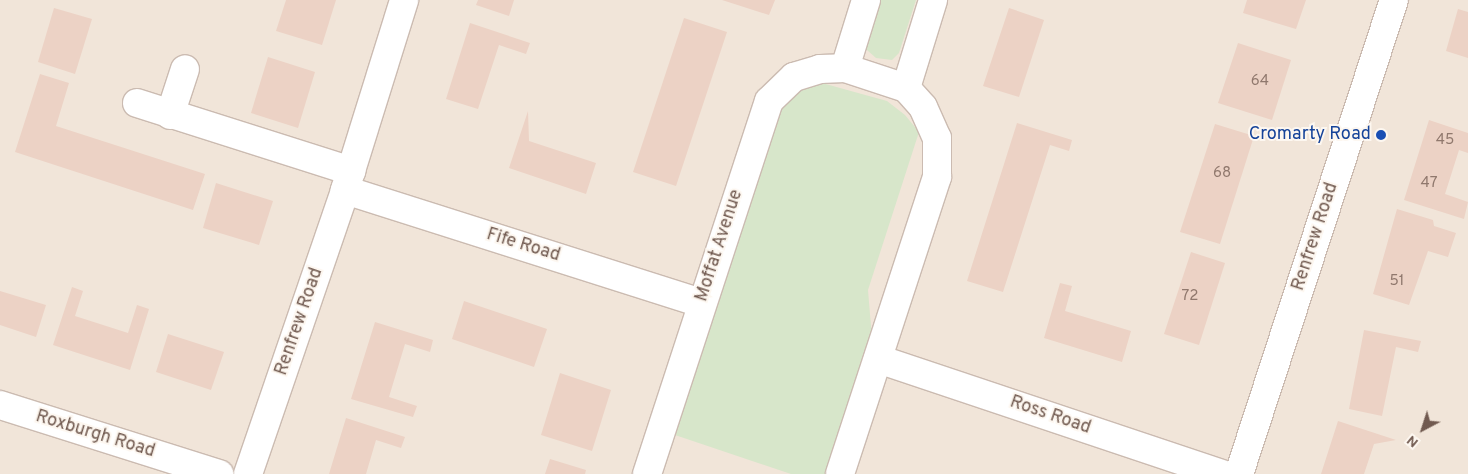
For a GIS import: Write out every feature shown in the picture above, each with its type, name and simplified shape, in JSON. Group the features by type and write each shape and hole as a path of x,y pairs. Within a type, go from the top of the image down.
{"street":[{"name":"Renfrew Road","path":"248,474 348,180 404,0"},
{"path":"845,68 866,0"},
{"path":"840,474 937,177 937,138 923,107 906,88 933,0"},
{"name":"Renfrew Road","path":"1239,474 1394,0"},
{"name":"Moffat Avenue","path":"647,474 769,101 794,78 820,69 845,68 906,88"},
{"path":"170,114 185,69"},
{"path":"137,103 348,180"},
{"name":"Fife Road","path":"348,180 702,303"},
{"name":"Ross Road","path":"878,359 1222,474"},
{"name":"Roxburgh Road","path":"0,405 219,474"}],"shaded area":[{"path":"0,0 1468,0 1468,474 0,474"}],"green space":[{"path":"879,0 916,0 899,53 892,60 876,58 867,50 865,43"},
{"path":"822,83 887,101 905,115 919,132 868,290 872,338 830,474 791,474 675,435 775,112 790,92"}],"building":[{"path":"286,0 336,0 322,45 276,31"},
{"path":"478,0 514,0 509,16 476,5"},
{"path":"722,0 775,0 769,15"},
{"path":"1247,0 1306,0 1296,29 1243,13"},
{"path":"54,8 92,19 75,74 38,62"},
{"path":"1009,8 1044,20 1019,97 983,86"},
{"path":"1458,9 1468,12 1468,58 1446,51"},
{"path":"684,18 727,32 676,186 633,172"},
{"path":"470,23 530,43 526,54 499,45 478,109 446,99"},
{"path":"1238,43 1291,60 1272,120 1218,103"},
{"path":"268,57 315,72 298,128 251,113"},
{"path":"40,74 69,83 56,126 205,174 193,210 15,152"},
{"path":"528,111 529,141 596,163 586,194 509,168"},
{"path":"1429,120 1468,133 1468,153 1459,150 1445,194 1468,202 1464,219 1404,200"},
{"path":"1017,123 1072,140 1069,151 1050,145 1003,292 967,281"},
{"path":"1215,124 1254,136 1220,244 1180,232"},
{"path":"216,183 273,201 259,245 203,228"},
{"path":"1397,209 1433,220 1434,226 1456,233 1448,257 1428,251 1409,305 1373,294"},
{"path":"1191,252 1225,263 1199,345 1164,334"},
{"path":"1060,283 1072,286 1065,311 1131,331 1122,362 1044,338"},
{"path":"72,287 83,291 75,316 128,333 137,305 149,309 130,370 53,345"},
{"path":"0,291 46,305 36,337 0,325"},
{"path":"464,301 547,329 534,367 452,339"},
{"path":"375,322 433,340 430,352 405,344 389,397 417,406 413,417 351,399"},
{"path":"1364,330 1421,341 1418,352 1396,347 1382,416 1349,409"},
{"path":"168,334 224,352 211,390 156,372"},
{"path":"560,373 611,390 592,451 541,435"},
{"path":"346,418 405,437 401,448 376,440 366,474 329,474"},
{"path":"1338,421 1396,440 1374,444 1364,474 1321,474"},
{"path":"550,459 586,470 585,474 545,474"}],"place":[{"name":"Cromarty Road","path":"1381,135"}]}
